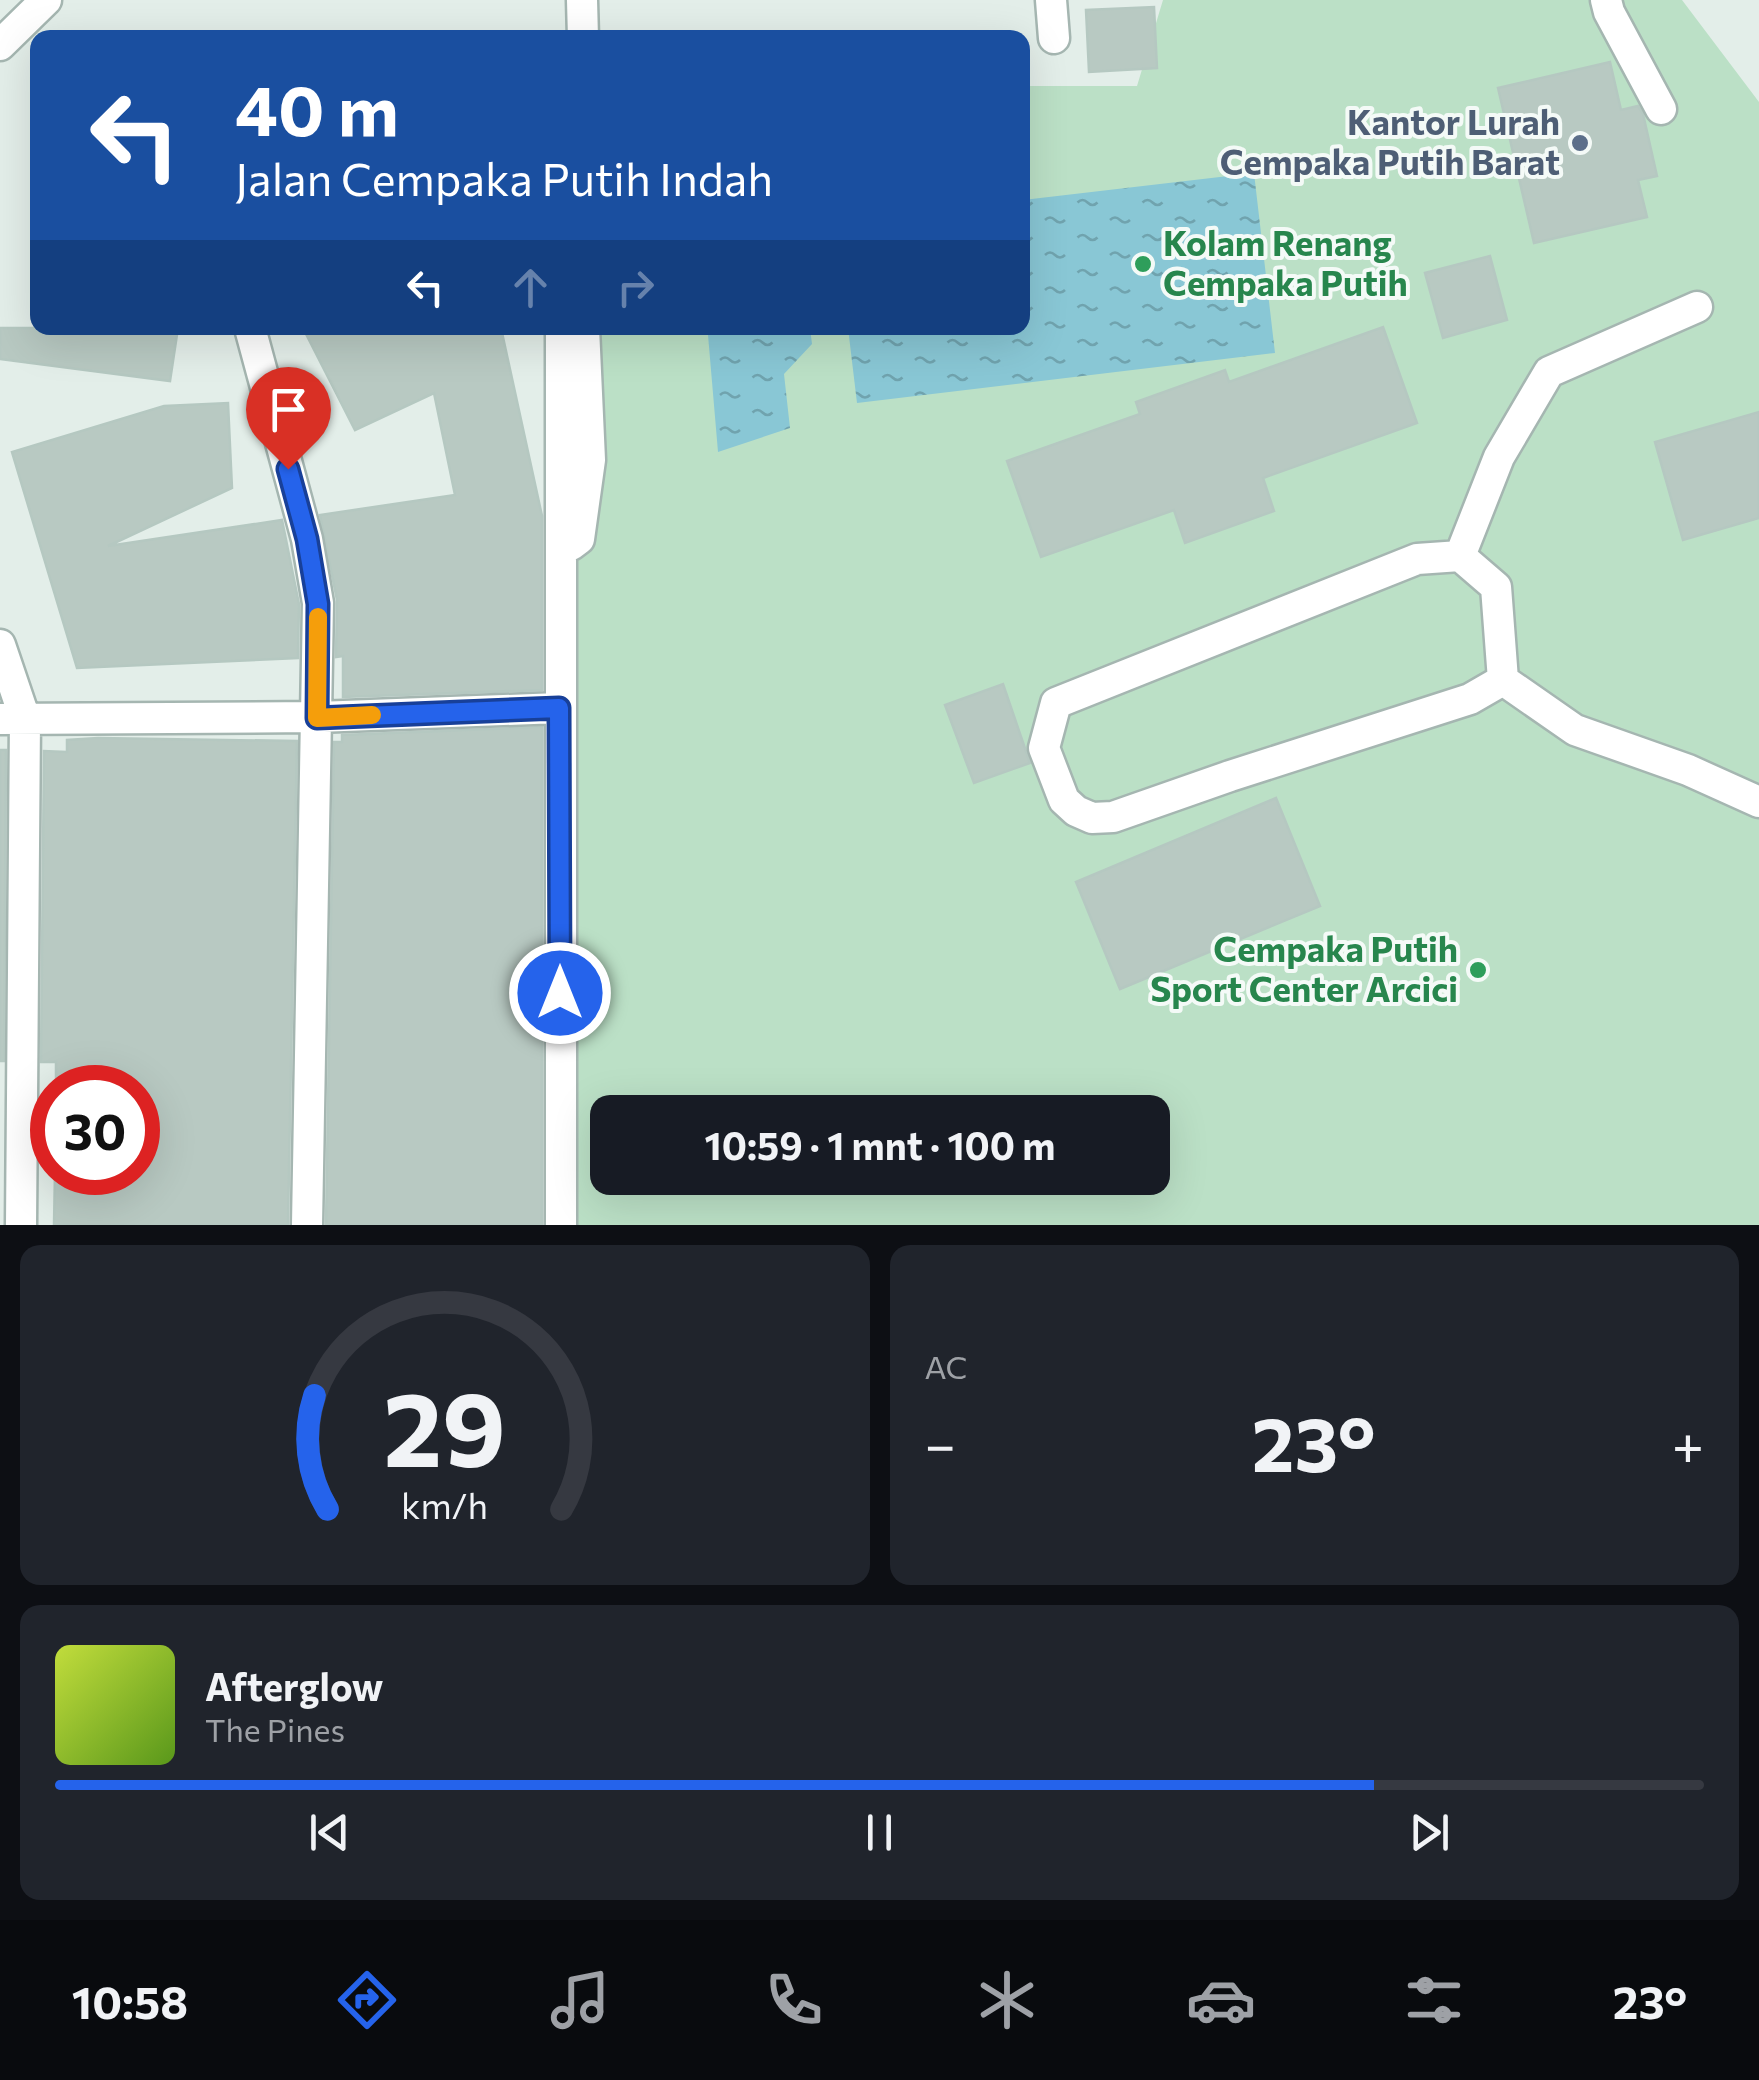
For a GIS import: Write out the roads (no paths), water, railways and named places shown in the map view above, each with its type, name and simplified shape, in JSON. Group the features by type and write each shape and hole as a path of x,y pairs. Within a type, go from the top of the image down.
{"street":[{"path":"0,45 46,0"},
{"path":"582,0 582,30"},
{"path":"1051,0 1054,38"},
{"path":"1606,0 1661,109"},
{"path":"1460,556 1499,457 1550,372 1697,307"},
{"path":"252,335 307,539 318,604 307,1225"},
{"path":"561,1225 562,552 579,540 590,460 573,335"},
{"path":"1460,556 1496,586 1503,680 1470,699 1114,817 1092,818 1076,812 1064,800 1044,748 1056,703 1417,559 1460,556"},
{"path":"0,646 12,719 20,1225"},
{"path":"1503,680 1574,730 1688,770 1759,802"},
{"path":"12,719 317,718 559,708"}],"water":[{"name":"Kolam Renang Cempaka Putih","path":"1254,173 1275,353 857,403 849,335 1030,335 1030,199"},
{"path":"708,335 811,335 812,344 784,374 790,428 718,452"}],"place":[{"name":"Kantor Lurah Cempaka Putih Barat","path":"1580,143"},
{"name":"Kolam Renang Cempaka Putih","path":"1143,264"},
{"name":"Cempaka Putih Sport Center Arcici","path":"1478,970"}]}
